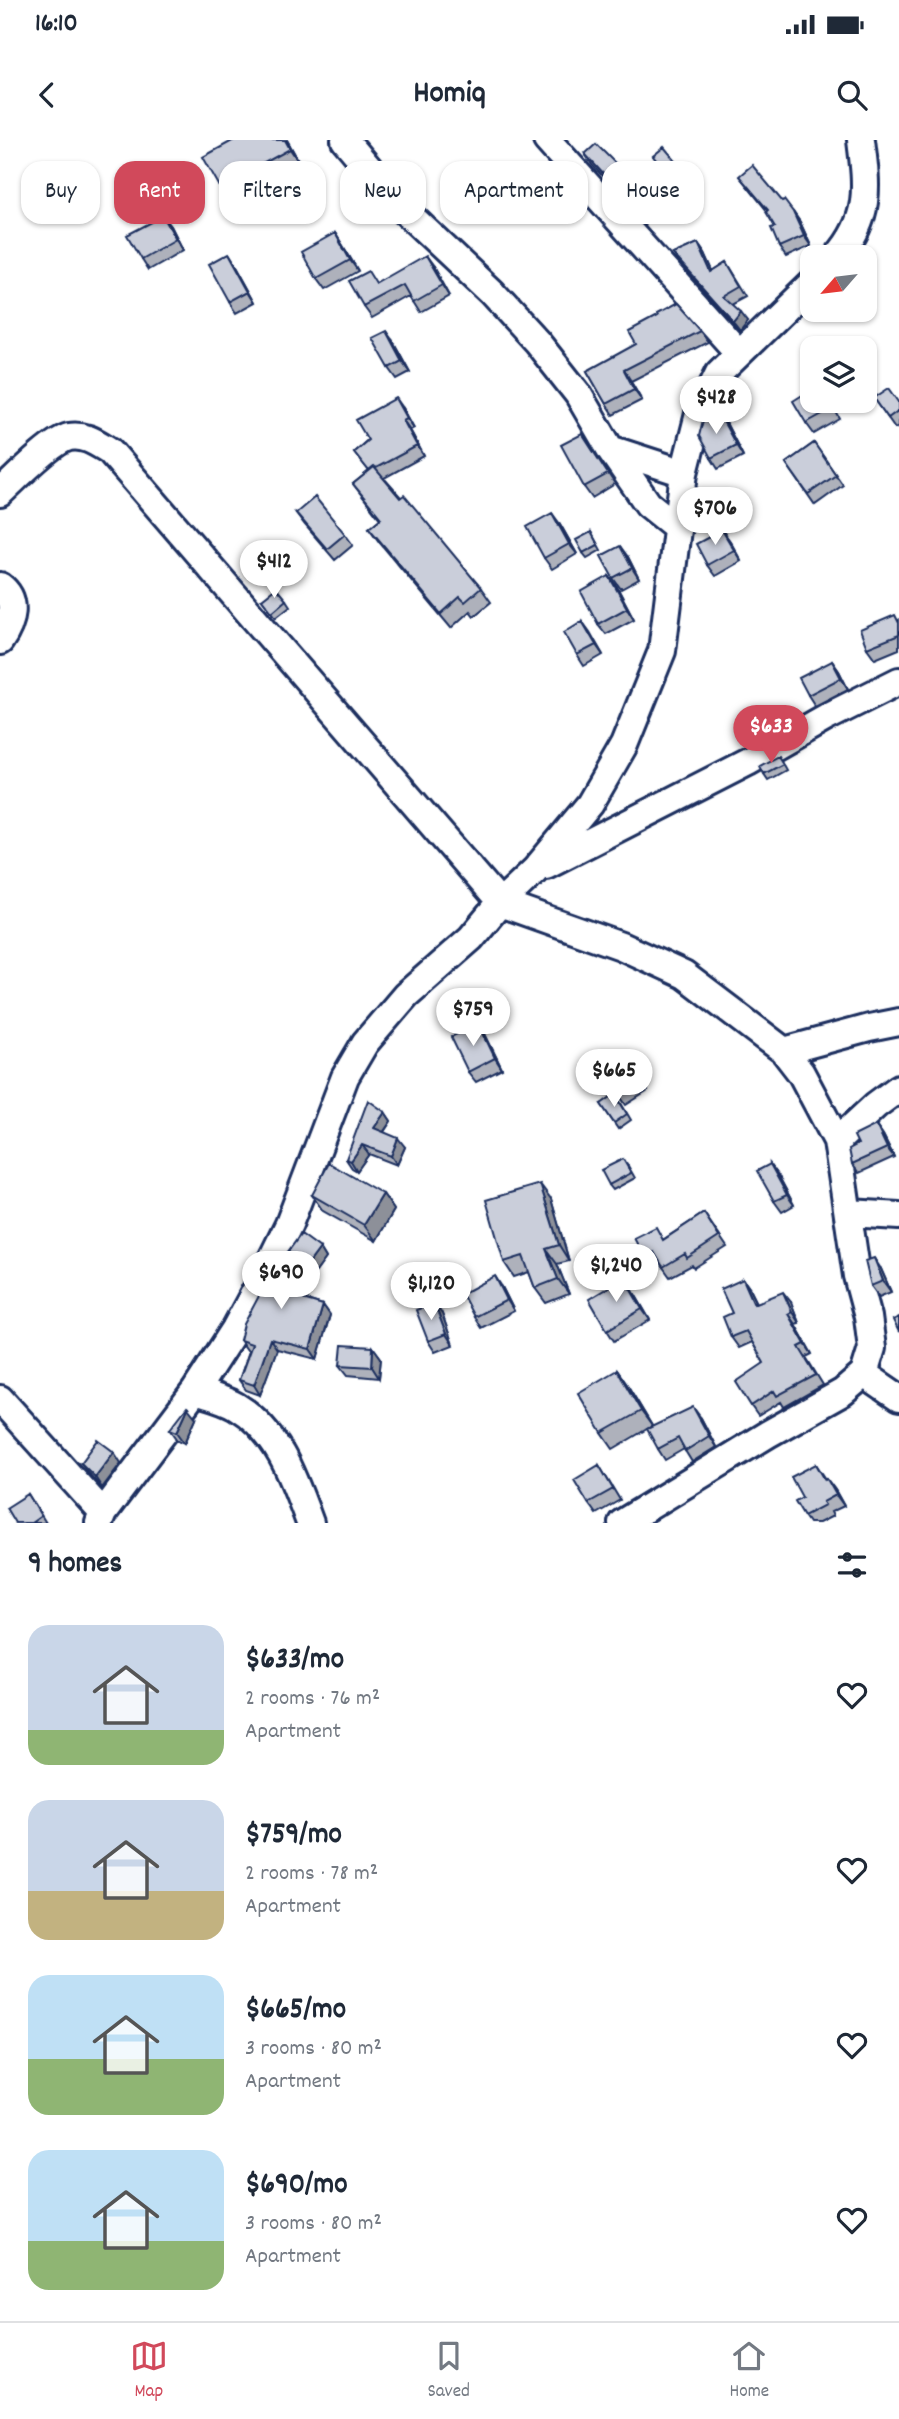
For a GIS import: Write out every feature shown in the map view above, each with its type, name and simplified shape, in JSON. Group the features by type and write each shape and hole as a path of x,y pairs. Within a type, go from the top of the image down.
{"street":[{"path":"547,140 738,352"},
{"path":"847,245 862,215 867,194 861,140"},
{"path":"352,142 405,211 492,293 537,342 579,394 610,449 648,504 678,528"},
{"path":"0,1399 101,1518 195,1391 235,1329 289,1224 345,1077 365,1043 406,995 471,937 500,903 535,870 590,804 624,745 662,652 684,473 699,414 719,373 800,295"},
{"path":"0,493 37,459 67,437 91,439 110,451 500,903 621,946 684,975 783,1051 802,1073 838,1141 857,1276 868,1317 872,1348 864,1374 843,1392 768,1434 622,1523"},
{"path":"610,449 684,473"},
{"path":"0,586 8,592 13,607 8,629 0,641"},
{"path":"535,870 748,762 827,717 899,681"},
{"path":"783,1051 899,1022"},
{"path":"838,1141 899,1087"},
{"path":"849,1213 899,1216"},
{"path":"864,1374 899,1398"},
{"path":"195,1391 233,1404 253,1417 270,1436 291,1475 310,1523"}],"building":[{"path":"234,140 285,140 290,149 268,161 219,161 219,185 203,157"},
{"path":"596,144 613,161 602,161 602,173 585,154"},
{"path":"664,147 676,161 657,161 653,156"},
{"path":"752,165 793,212 804,236 779,247 771,228 775,227 766,212 768,210 739,176"},
{"path":"148,224 168,224 176,239 141,259 127,235"},
{"path":"335,233 350,260 316,279 301,252"},
{"path":"698,243 711,272 727,262 741,286 724,296 741,311 733,321 673,254"},
{"path":"229,253 250,291 230,302 209,264"},
{"path":"425,256 442,285 414,301 405,285 364,307 349,281 368,271 376,284"},
{"path":"676,304 700,331 624,370 634,389 606,404 587,371 636,344 629,332"},
{"path":"386,331 402,361 389,368 372,338"},
{"path":"889,388 899,402 899,410 888,418 877,402 877,396"},
{"path":"800,397 800,413 793,401"},
{"path":"396,398 407,418 403,420 417,446 369,471 354,452 368,440 356,420"},
{"path":"718,412 736,445 711,458 699,436 703,420"},
{"path":"800,413 824,413 806,423"},
{"path":"582,434 608,474 584,487 561,445"},
{"path":"814,443 836,475 808,494 786,463"},
{"path":"374,467 400,498 404,495 481,588 465,602 460,597 441,614 369,528 381,518 353,484"},
{"path":"315,497 345,534 327,549 296,513"},
{"path":"552,513 569,544 544,558 527,527"},
{"path":"722,530 734,550 707,565 696,544"},
{"path":"591,532 598,545 583,553 576,540"},
{"path":"620,546 632,568 613,578 601,556"},
{"path":"609,576 627,608 598,624 581,592"},
{"path":"276,588 286,600 272,612 262,599"},
{"path":"895,615 899,623 899,635 867,648 860,630"},
{"path":"582,621 596,645 577,655 564,632"},
{"path":"832,661 841,678 808,695 799,678"},
{"path":"778,756 783,764 764,774 760,766"},
{"path":"478,1023 495,1058 468,1072 451,1037"},
{"path":"631,1065 641,1080 619,1094 609,1080"},
{"path":"615,1094 627,1114 614,1123 601,1104"},
{"path":"368,1100 385,1112 374,1128 398,1138 391,1156 362,1145 351,1161 346,1159"},
{"path":"876,1125 887,1148 852,1164 849,1149 858,1144 854,1136"},
{"path":"623,1159 631,1173 609,1185 601,1170"},
{"path":"329,1163 383,1194 364,1225 312,1195"},
{"path":"770,1164 787,1195 774,1201 757,1171"},
{"path":"540,1184 559,1245 546,1249 558,1279 535,1288 523,1256 504,1262 486,1200"},
{"path":"704,1213 719,1237 687,1258 685,1254 663,1267 654,1252 644,1257 634,1238 656,1227 663,1240"},
{"path":"301,1234 320,1248 286,1294 323,1305 310,1349 270,1339 254,1385 239,1380 252,1344 240,1340 244,1324 268,1279"},
{"path":"874,1258 883,1281 871,1286 865,1261"},
{"path":"495,1276 507,1300 474,1317 462,1294"},
{"path":"624,1278 642,1309 607,1330 589,1299"},
{"path":"743,1279 754,1304 783,1292 792,1312 788,1314 805,1344 799,1347 816,1375 777,1396 774,1391 751,1406 736,1382 764,1363 746,1331 731,1337 723,1317 732,1313 721,1289"},
{"path":"434,1303 446,1334 428,1341 416,1310"},
{"path":"899,1317 899,1332 893,1320"},
{"path":"342,1345 373,1347 372,1367 340,1365"},
{"path":"617,1370 641,1411 602,1433 578,1393"},
{"path":"187,1407 177,1432 170,1429"},
{"path":"693,1407 709,1436 685,1451 678,1438 658,1449 647,1429"},
{"path":"98,1440 114,1452 95,1477 81,1463"},
{"path":"816,1464 836,1495 823,1502 825,1505 804,1516 795,1501 802,1497 791,1477"},
{"path":"599,1465 613,1489 588,1503 574,1480"},
{"path":"28,1494 41,1516 31,1523 15,1523 6,1508"}]}
